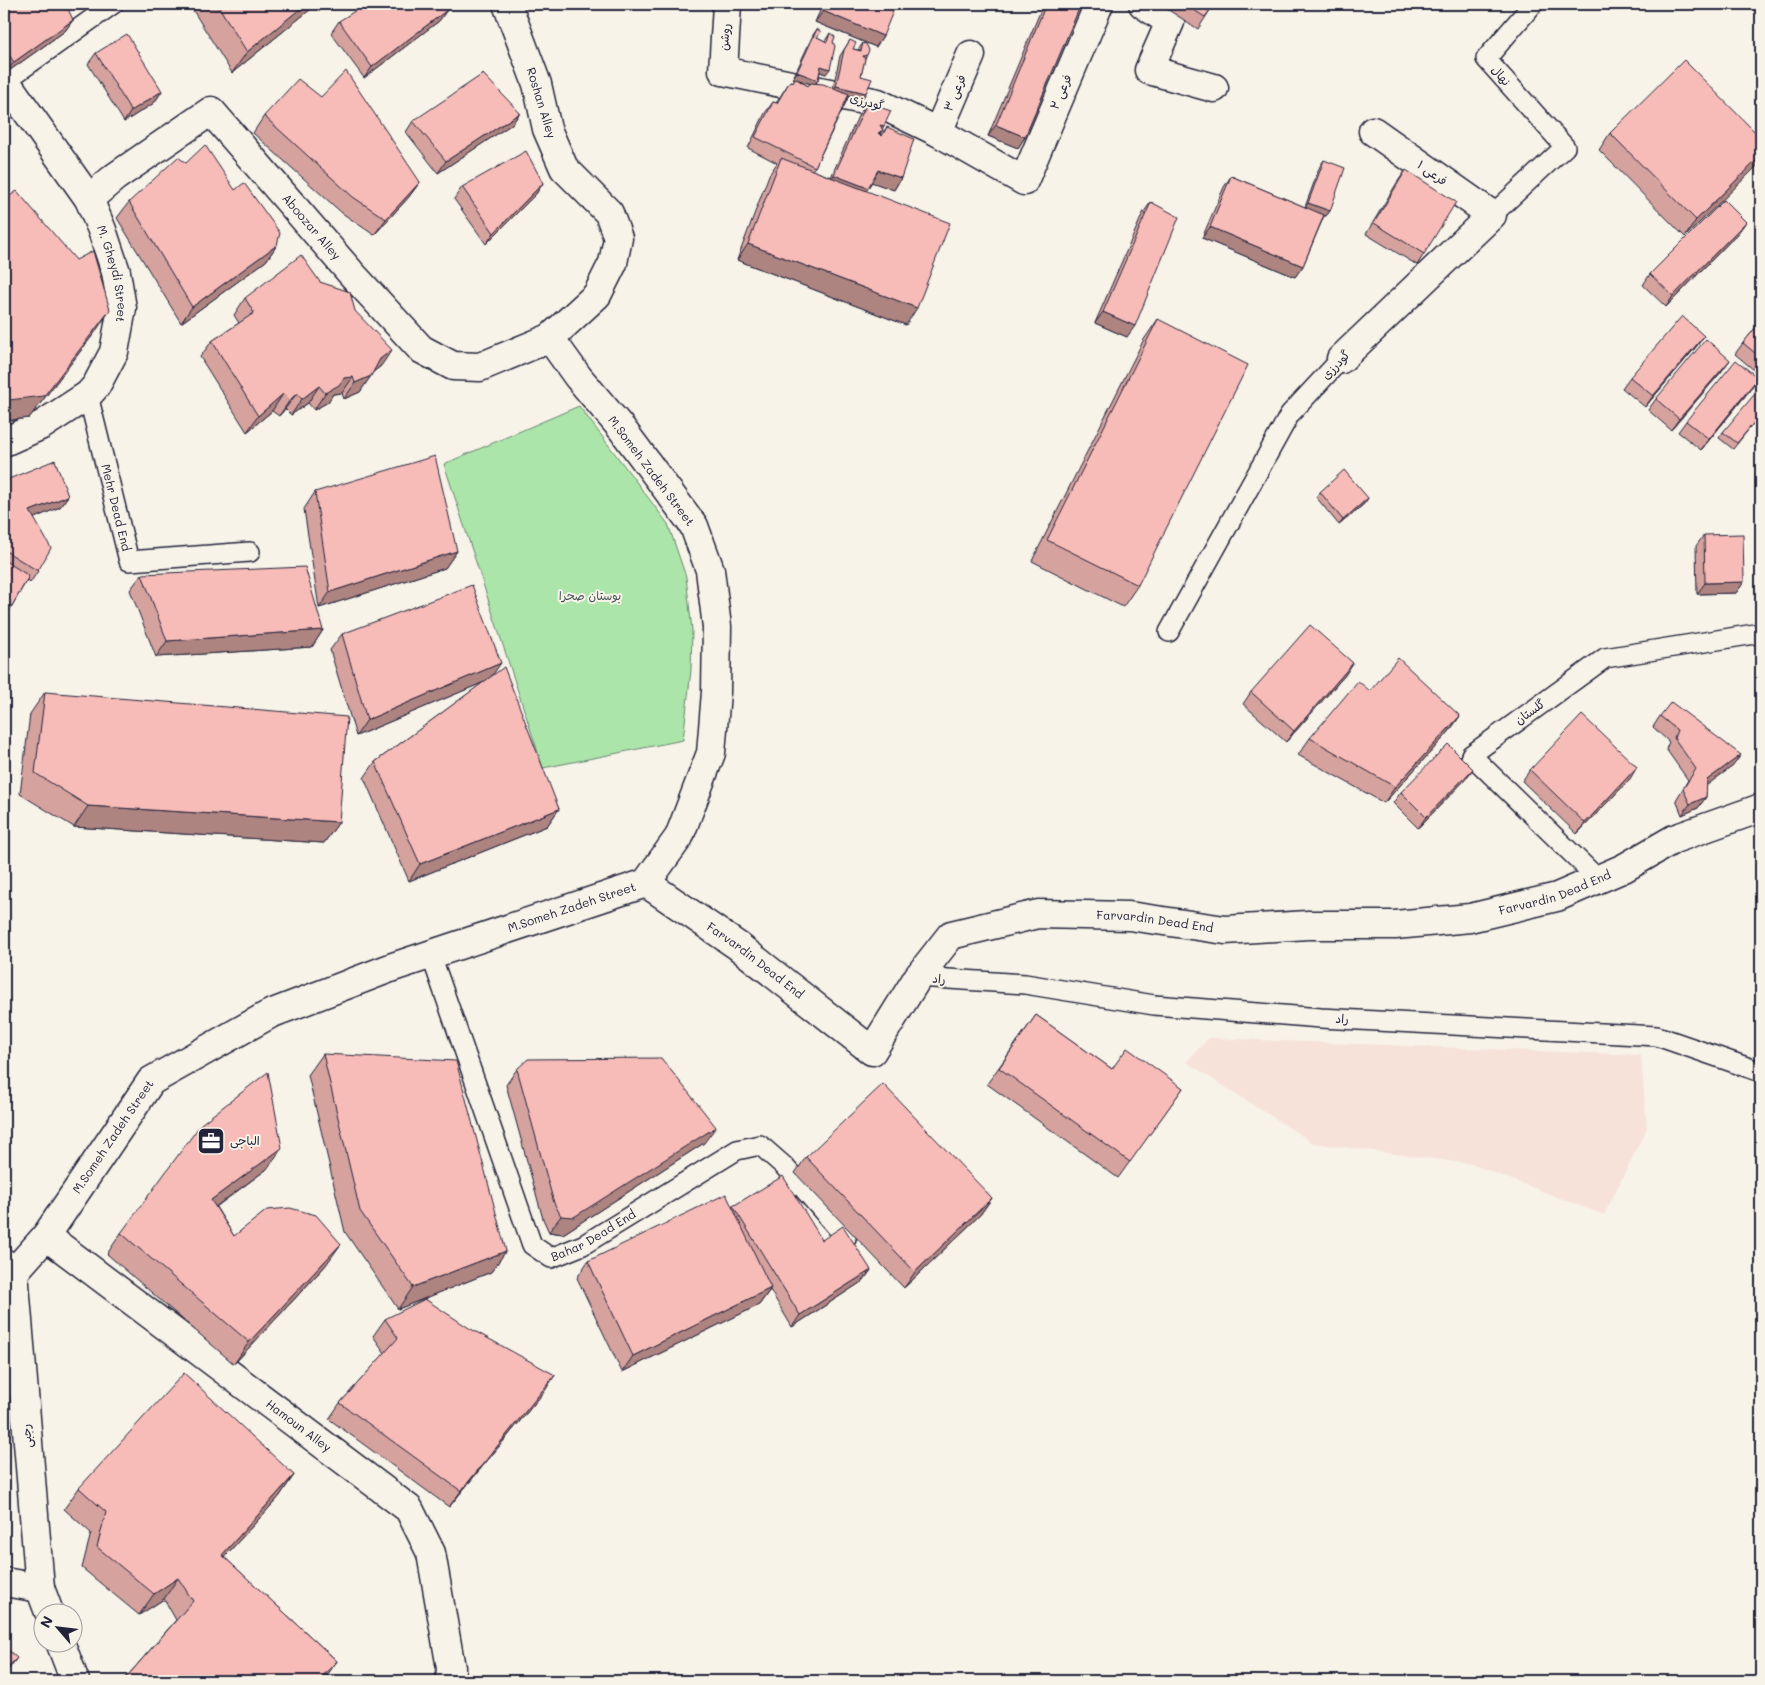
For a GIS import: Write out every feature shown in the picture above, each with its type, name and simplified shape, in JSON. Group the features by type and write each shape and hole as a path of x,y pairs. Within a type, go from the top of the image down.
{"street":[{"name":"Roshan Alley","path":"507,4 537,84 547,129 564,168 610,213 618,238 613,263 596,295 550,338"},
{"name":"روشن","path":"723,71 727,4"},
{"name":"فرعی ۲","path":"1024,181 1098,4"},
{"path":"1143,4 1170,22 1149,70 1214,88"},
{"name":"فرعی ۳","path":"938,132 971,55"},
{"name":"گودرزی","path":"723,71 878,103 938,132 1024,181"},
{"name":"M. Gheydi Street","path":"4,442 42,425 88,395 96,386 114,352 122,308 116,272 89,199 5,80"},
{"name":"Aboozar Alley","path":"89,199 115,177 211,111 351,272 421,349 453,366 480,367 550,338"},
{"name":"فرعی ۱","path":"1373,131 1492,215"},
{"name":"گودرزی","path":"1341,359 1492,215"},
{"name":"M.Someh Zadeh Street","path":"9,1267 46,1236 151,1081 270,1014 393,967 646,883 679,837 711,753 716,692 717,627 710,570 694,526 622,429 578,377 550,338"},
{"name":"Farvardin Dead End","path":"646,883 738,946 872,1051 918,977 951,935 1038,914 1129,916 1225,930 1308,925 1395,925 1470,918 1557,897 1624,868 1674,839 1761,808"},
{"name":"Hamoun Alley","path":"46,1236 409,1509 431,1553 450,1668 450,1681"},
{"name":"رجبی","path":"9,1267 44,1600"},
{"path":"4,1582 44,1600"},
{"path":"64,1652 75,1681"}],"lane":[{"path":"5,80 113,4"},
{"name":"نهال","path":"1533,4 1486,59 1565,147"},
{"name":"گودرزی","path":"1492,215 1565,147"},
{"name":"گودرزی","path":"1168,632 1290,414 1341,359"},
{"name":"Mehr Dead End","path":"88,395 129,561 250,552"},
{"name":"گلستان","path":"1598,879 1470,755 1605,658 1761,633"},
{"name":"Bahar Dead End","path":"431,955 532,1245 551,1258 583,1246 737,1150 760,1145 784,1166 846,1238"},
{"name":"راد","path":"918,977 1025,984 1154,1005 1321,1018 1657,1036 1761,1072"}],"shaded area":[{"path":"1209,1038 1641,1055 1647,1128 1604,1215 1471,1164 1313,1143 1186,1062"}],"green space":[{"name":"بوستان صحرا","path":"579,406 668,524 686,577 692,630 691,670 683,740 543,768 444,464"}],"building":[{"path":"4,4 66,4 73,20 14,62 4,48"},
{"path":"217,4 306,4 247,52"},
{"path":"366,4 446,4 447,10 372,67 339,21"},
{"path":"826,4 896,4 883,36 823,11"},
{"path":"1046,4 1081,4 1025,137 996,125"},
{"path":"1184,4 1214,4 1205,17"},
{"path":"817,29 821,32 817,37 827,42 830,33 835,37 830,69 821,66 818,80 797,72"},
{"path":"127,34 162,91 131,111 96,53"},
{"path":"850,40 856,43 853,49 861,51 863,43 866,44 869,50 867,55 863,56 865,59 861,76 872,79 866,93 836,86 844,50"},
{"path":"1684,60 1761,138 1761,156 1696,220 1610,133"},
{"path":"346,71 420,182 386,219 353,197 264,116 298,79 321,97"},
{"path":"483,74 520,113 446,161 413,121"},
{"path":"795,78 808,86 811,83 823,84 849,94 815,167 755,137 773,102 777,103 790,81 793,82"},
{"path":"867,103 891,111 884,126 880,125 883,130 878,133 882,136 887,127 914,139 901,178 878,170 868,188 834,175"},
{"path":"205,145 235,190 244,183 280,233 277,245 192,307 129,202 178,157 186,163"},
{"path":"526,151 543,183 494,233 462,187"},
{"path":"781,158 950,223 917,308 748,244"},
{"path":"1324,160 1345,168 1330,211 1308,203"},
{"path":"1406,170 1456,202 1424,254 1374,223"},
{"path":"1231,176 1324,215 1303,266 1210,227"},
{"path":"17,191 76,260 93,251 110,310 44,396 9,400 4,396 4,200"},
{"path":"1724,200 1746,222 1673,296 1650,274"},
{"path":"1151,202 1179,217 1135,326 1103,312"},
{"path":"301,255 320,282 350,292 355,311 392,350 380,359 371,376 355,383 353,377 344,378 339,385 325,393 319,386 302,399 297,393 290,400 283,394 258,416 212,341 254,313 245,298"},
{"path":"1682,316 1704,336 1653,396 1630,377"},
{"path":"1158,319 1248,365 1138,585 1047,540"},
{"path":"1761,321 1761,358 1743,343"},
{"path":"1706,339 1730,360 1679,419 1656,399"},
{"path":"1736,360 1758,378 1709,439 1686,421"},
{"path":"1758,390 1761,392 1761,414 1737,443 1723,432"},
{"path":"435,456 457,551 330,592 315,492"},
{"path":"55,460 68,496 30,511 51,548 38,571 4,550 4,481"},
{"path":"1344,470 1368,498 1343,520 1320,492"},
{"path":"1743,534 1744,582 1705,583 1704,535"},
{"path":"4,560 29,576 9,611 4,607"},
{"path":"305,567 323,630 167,641 142,574"},
{"path":"472,585 501,663 367,720 342,634"},
{"path":"1310,625 1353,663 1294,731 1251,692"},
{"path":"1398,658 1460,716 1395,787 1310,738 1358,681 1370,691"},
{"path":"504,667 559,809 420,864 375,762"},
{"path":"45,692 347,717 339,822 88,806 35,773"},
{"path":"1671,702 1741,755 1707,780 1706,797 1690,804 1683,789 1696,769 1674,738 1677,730 1660,716"},
{"path":"1582,715 1637,767 1585,823 1530,770"},
{"path":"1448,744 1473,769 1426,817 1401,792"},
{"path":"1036,1015 1112,1069 1127,1048 1183,1088 1130,1162 999,1068"},
{"path":"323,1054 456,1061 506,1251 413,1287 360,1211"},
{"path":"661,1058 716,1127 574,1217 561,1216 554,1203 517,1069 528,1059"},
{"path":"268,1072 282,1148 211,1200 234,1236 267,1210 290,1208 316,1215 341,1244 249,1342 121,1233 201,1124"},
{"path":"883,1084 992,1198 915,1272 806,1157"},
{"path":"783,1176 822,1240 843,1226 871,1270 800,1315 733,1206"},
{"path":"726,1194 771,1288 633,1356 588,1261"},
{"path":"425,1299 469,1328 555,1375 461,1491 340,1403 398,1338 385,1319"},
{"path":"184,1373 294,1475 222,1555 337,1661 318,1681 123,1681 193,1601 178,1578 154,1594 97,1547 106,1512 79,1488"},
{"path":"4,1646 17,1658 4,1671"}],"place":[{"name":"الباجی","path":"211,1141"}]}
